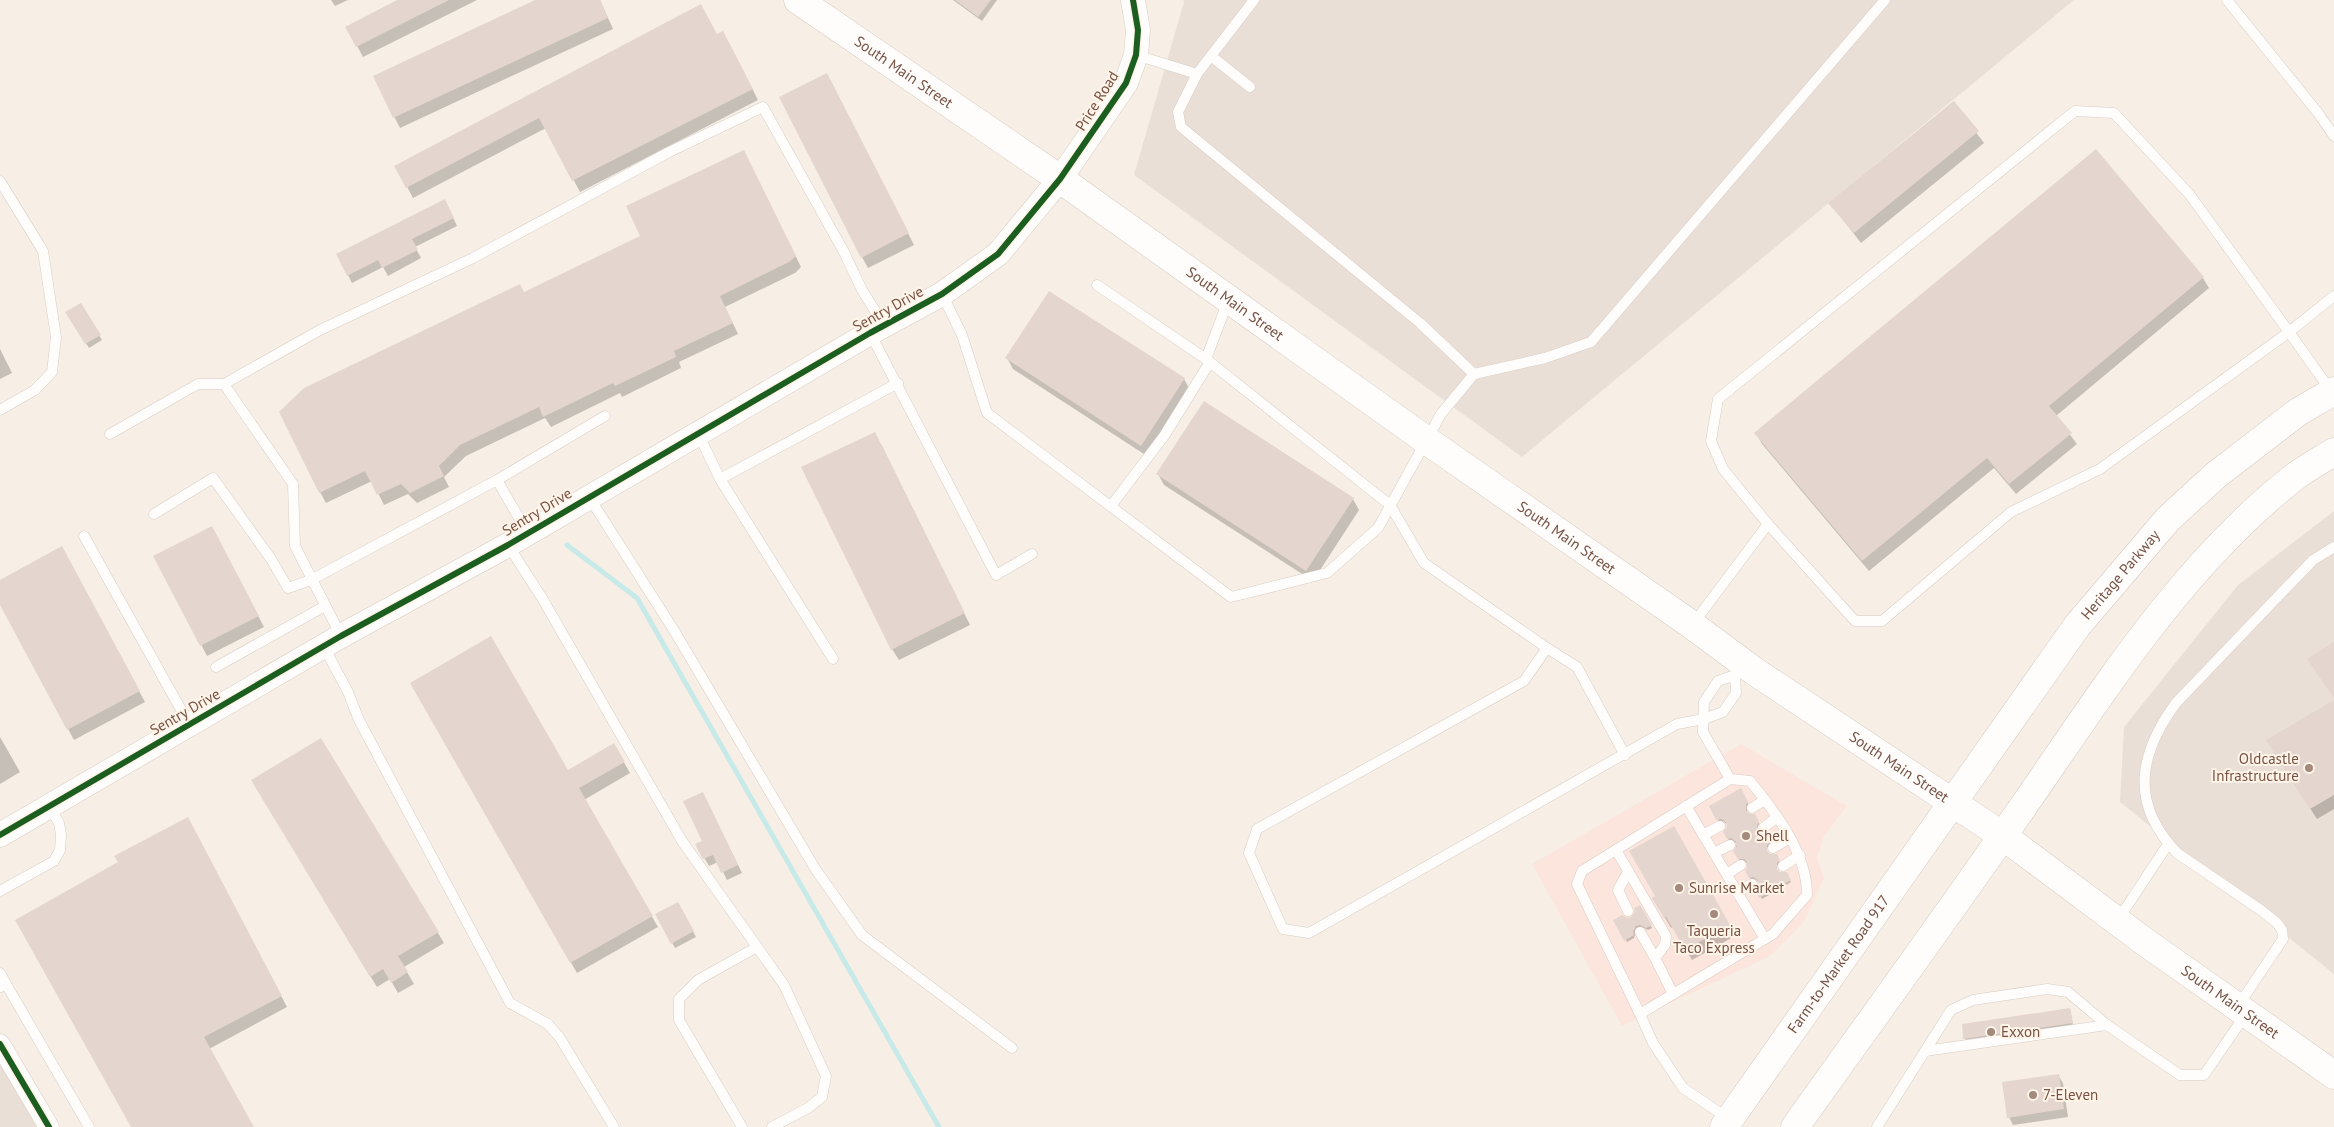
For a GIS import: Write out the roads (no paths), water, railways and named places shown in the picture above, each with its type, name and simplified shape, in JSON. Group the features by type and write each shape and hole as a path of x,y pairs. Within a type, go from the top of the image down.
{"main road":[{"name":"South Main Street","path":"798,0 1060,179 1426,440 1692,625 1739,669 2003,836 2118,921 2334,1075"},
{"name":"Heritage Parkway","path":"1953,803 2076,626 2168,519 2216,475 2298,412 2333,391"},
{"path":"1794,1127 2003,836 2158,614 2209,556 2253,512 2295,476 2334,452"},
{"name":"Farm-to-Market Road 917","path":"1727,1123 1953,803"}],"street":[{"name":"Price Road","path":"1060,179 1126,83 1136,55 1138,30 1133,0"},
{"name":"Sentry Drive","path":"0,835 332,641 517,538 877,329 942,294 998,254 1060,179"},
{"path":"1,1050 49,1127"}],"lane":[{"path":"1254,0 1197,74 1178,112 1180,128 1420,323 1474,374"},
{"path":"942,294 962,336 987,414 1232,597 1327,573 1378,528 1441,414 1474,374 1546,358 1591,342 1885,0"},
{"path":"2227,0 2318,113 2334,136"},
{"path":"1136,55 1197,74"},
{"path":"1211,56 1250,87"},
{"path":"110,434 198,384 224,384 320,330 473,258 669,152 763,107 844,252 862,290 898,383 996,575 1032,554"},
{"path":"2333,391 2289,332 2190,195 2114,113 2075,111 1718,399 1711,441 1723,470 1768,524 1855,621 1882,621 2011,512 2100,469 2289,332 2334,296"},
{"path":"0,181 43,251 56,337 52,372 35,390 0,410"},
{"path":"1097,285 1208,361 1390,505 1424,563 1577,667 1625,754"},
{"path":"1111,506 1164,436 1208,361 1229,300"},
{"path":"720,479 898,383"},
{"path":"224,384 293,484 295,546 325,606 332,641 358,720 510,1003 548,1024 560,1038 614,1127"},
{"path":"154,514 213,478 271,559 288,588 311,580 497,480 606,416"},
{"path":"698,432 720,479 833,659"},
{"path":"497,480 517,538 542,598 682,841 784,985 826,1076 822,1097 808,1108 772,1127"},
{"path":"588,496 675,632 816,870 862,935 1012,1048"},
{"path":"1692,625 1768,524"},
{"path":"84,536 189,724"},
{"path":"1877,1127 1951,1010 1974,1000 2048,990 2068,992 2107,1025 2180,1075 2204,1075 2283,939 2282,930 2262,911 2177,853 2168,844 2154,822 2143,782 2144,770 2156,734 2176,703 2313,560 2334,547"},
{"path":"216,667 325,606"},
{"path":"1547,648 1524,681 1257,829 1249,852 1283,929 1309,933 1677,724 1704,719 1722,712 1736,693 1739,669"},
{"path":"1730,779 1703,732 1704,702 1718,681 1739,669"},
{"path":"1640,1014 1773,934 1807,895 1807,878 1800,855 1765,800 1750,781 1730,779 1582,871 1578,884 1653,1043 1683,1088 1727,1123"},
{"path":"1752,808 1765,800"},
{"path":"0,891 54,861 60,850 62,835 60,823 48,806"},
{"path":"1686,806 1765,939"},
{"path":"1762,828 1776,818"},
{"path":"1703,835 1720,826"},
{"path":"1774,848 1790,838"},
{"path":"2118,921 2168,844"},
{"path":"1714,853 1730,845"},
{"path":"1616,850 1666,936 1665,945 1655,958"},
{"path":"1783,866 1800,855"},
{"path":"1726,874 1741,865"},
{"path":"1628,872 1618,890 1628,912"},
{"path":"1737,892 1752,884"},
{"path":"1640,932 1673,994"},
{"path":"742,1127 679,1020 680,1000 698,980 757,947"},
{"path":"0,973 3,986 88,1127"},
{"path":"1926,1051 2107,1025"}],"waterway":[{"path":"567,545 637,598 939,1127"}],"place":[{"name":"Oldcastle Infrastructure","path":"2309,768"},
{"name":"Shell","path":"1746,836"},
{"name":"Sunrise Market","path":"1679,888"},
{"name":"Taqueria Taco Express","path":"1714,914"},
{"name":"Exxon","path":"1991,1032"},
{"name":"7-Eleven","path":"2033,1095"}]}
